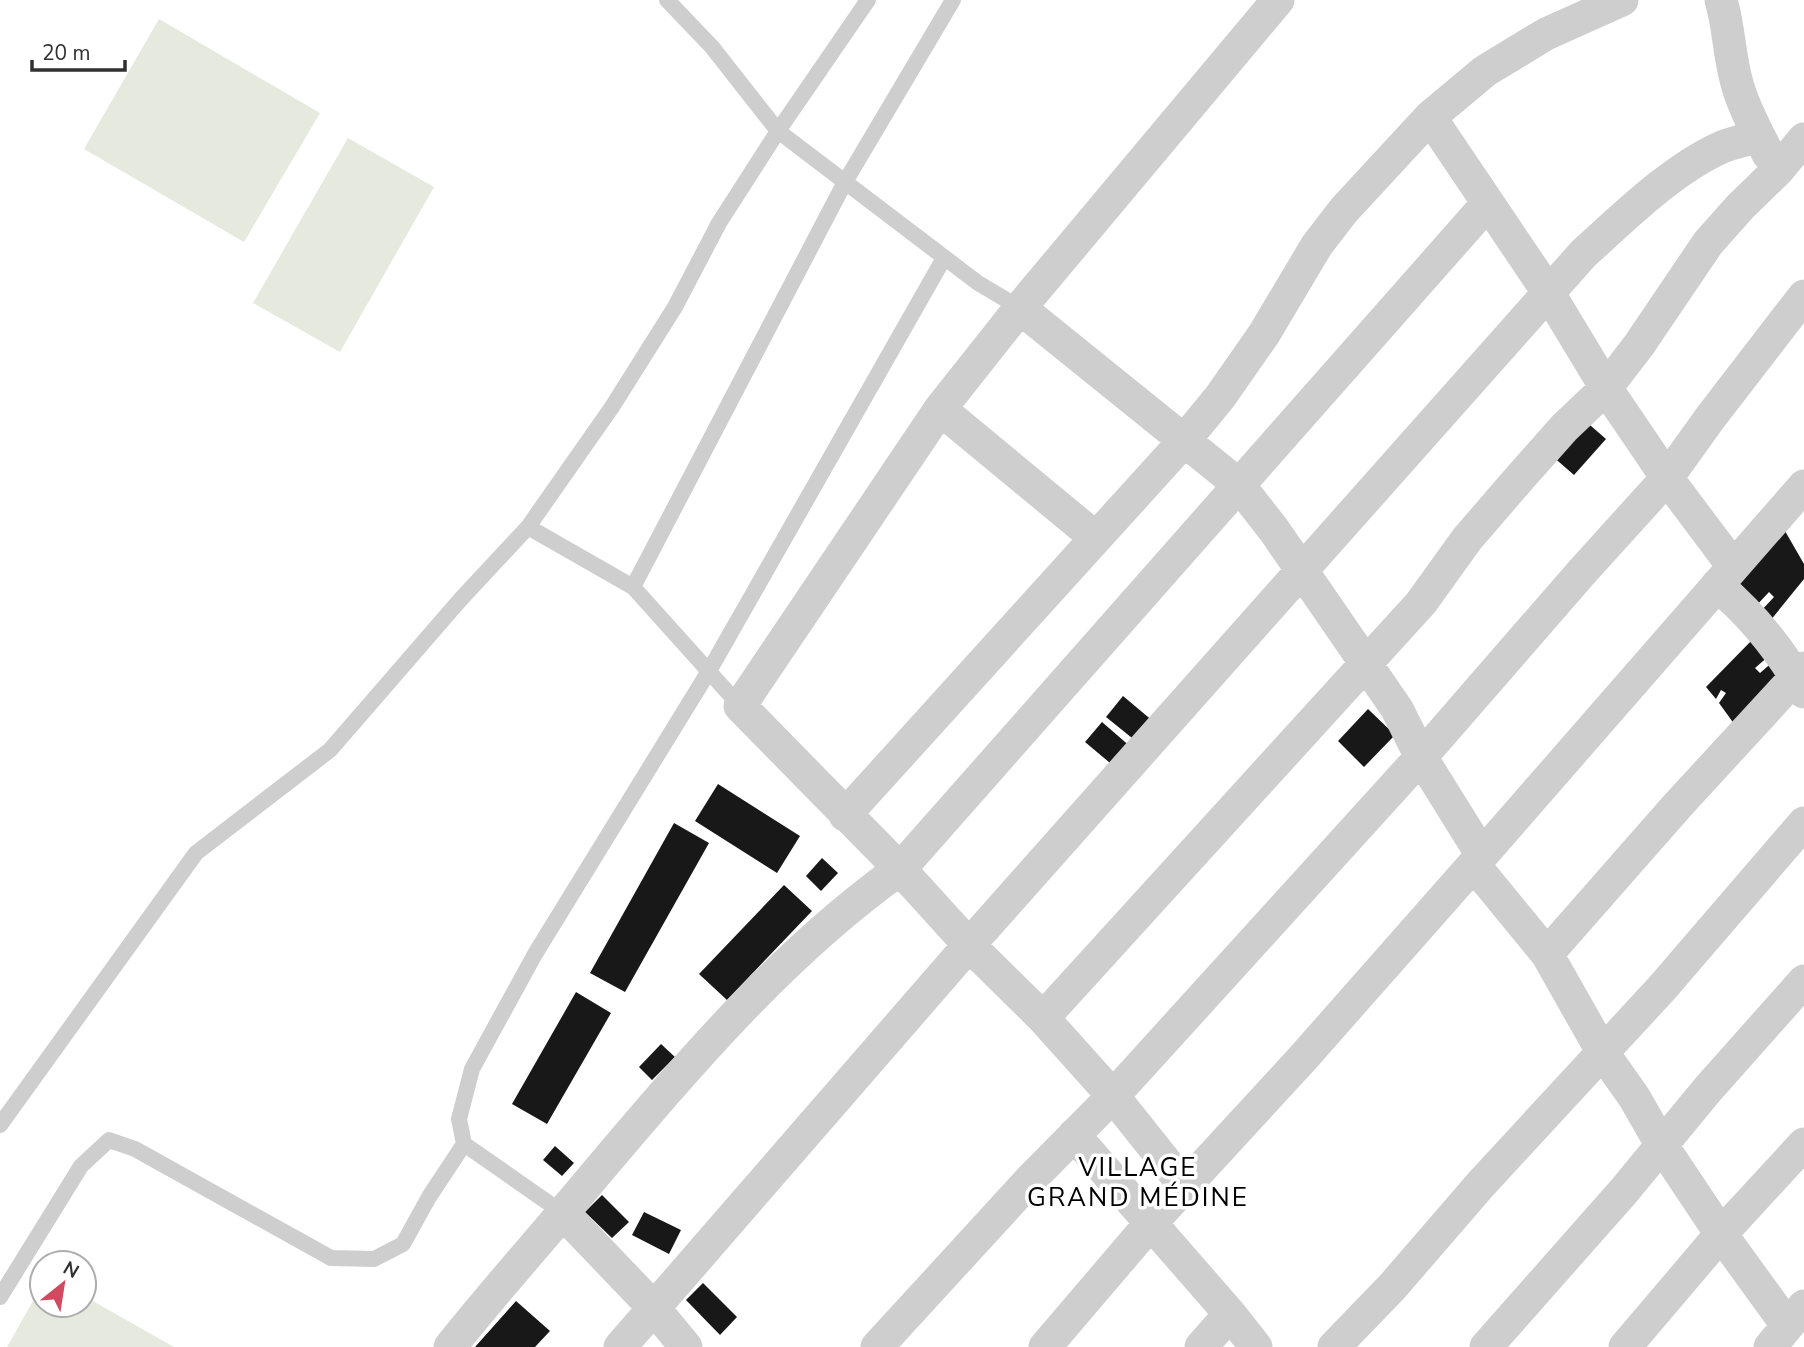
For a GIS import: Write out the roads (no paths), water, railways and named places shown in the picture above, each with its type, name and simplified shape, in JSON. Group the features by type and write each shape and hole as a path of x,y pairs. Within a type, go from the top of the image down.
{"street":[{"path":"1184,1185 1112,1096 1043,1018 969,945 900,869 740,706 940,409 1020,308 1278,0"},
{"path":"845,815 1183,442 1220,397 1264,334 1317,245 1344,210 1430,117 1485,71 1515,52 1546,34 1622,0"},
{"path":"1721,0 1728,23 1739,92 1777,171"},
{"path":"1430,117 1548,292 1606,388 1667,478 1744,608 1801,679 1677,806 1547,954"},
{"path":"620,1347 969,945 1583,254 1636,206 1688,167 1722,147 1759,136"},
{"path":"1043,1018 1422,603 1467,539 1532,463 1606,388 1639,345 1708,243 1804,139"},
{"path":"450,1347 682,1072 801,949 865,894 900,869 1488,204"},
{"path":"877,1347 1112,1096 1421,757 1667,478 1804,296"},
{"path":"1020,308 1238,484 1274,530 1397,709 1478,860 1547,954 1603,1053 1785,1333"},
{"path":"940,409 1096,538"},
{"path":"1045,1347 1184,1185 1302,1059 1804,486"},
{"path":"1334,1347 1392,1287 1481,1184 1603,1053 1804,823"},
{"path":"1486,1347 1804,981"},
{"path":"1074,1135 1256,1347"},
{"path":"1625,1347 1721,1234 1804,1144"},
{"path":"563,1213 653,1307 687,1347"},
{"path":"1201,1347 1230,1314"}],"lane":[{"path":"667,0 712,47 778,131 978,283 1020,308"},
{"path":"633,587 845,182 953,0"},
{"path":"0,1125 196,853 330,750 460,600 528,527 612,407 675,307 719,223 859,4"},
{"path":"563,1213 464,1144 459,1119 472,1069 535,954 709,671 944,257"},
{"path":"528,527 633,587 740,706"},
{"path":"0,1297 81,1166 109,1140 135,1149 331,1258 374,1259 403,1244 429,1197 464,1144"}],"district":[{"name":"VILLAGE GRAND MÉDINE","path":"1138,1182"}]}
